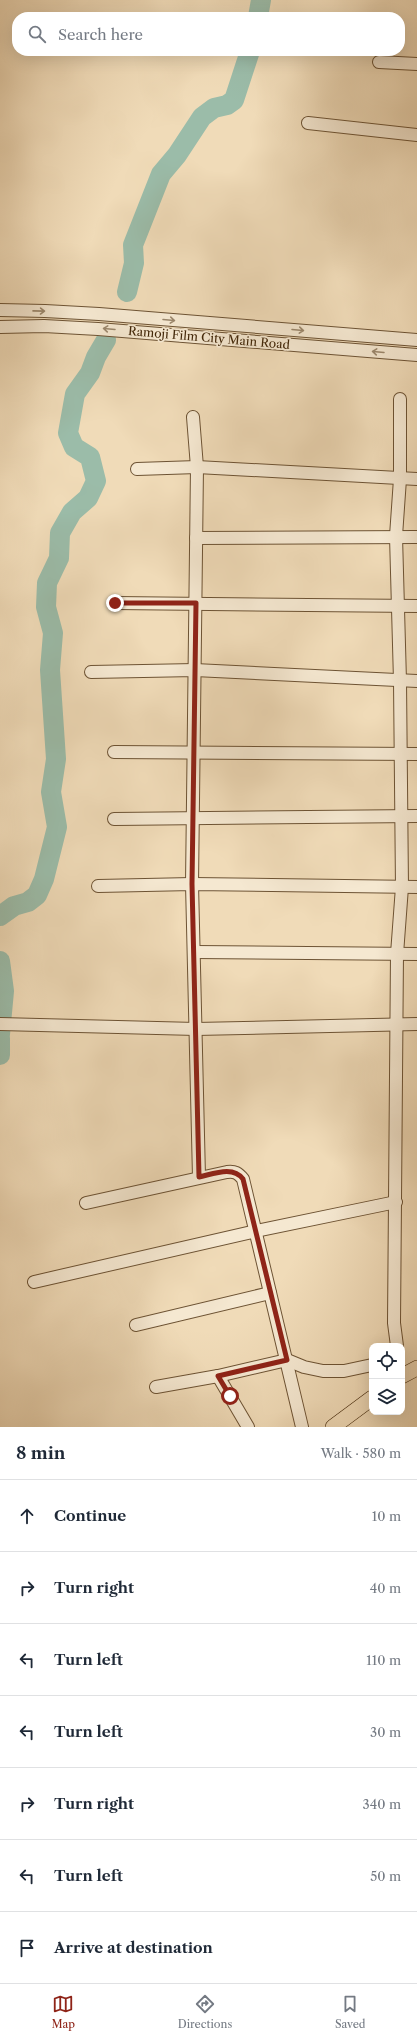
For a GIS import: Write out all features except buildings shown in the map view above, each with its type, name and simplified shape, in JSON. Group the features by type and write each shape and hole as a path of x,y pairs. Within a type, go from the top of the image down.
{"main road":[{"path":"405,1374 417,1368"},
{"path":"333,1427 369,1400"}],"street":[{"path":"379,62 417,64"},
{"path":"308,123 417,135"},
{"name":"Ramoji Film City Main Road","path":"0,310 76,313 417,340"},
{"name":"Ramoji Film City Main Road","path":"0,327 44,326 98,328 417,355"},
{"path":"397,1343 394,1323 398,1024 397,954 402,887 400,815 400,681 396,536 400,479 400,399"},
{"path":"193,417 197,467 194,818 192,884 195,952 199,1177"},
{"path":"137,469 197,467 417,479"},
{"path":"196,538 417,537"},
{"path":"115,603 417,606"},
{"path":"91,672 195,670 417,681"},
{"path":"114,752 417,754"},
{"path":"114,819 417,816"},
{"path":"98,886 192,884 417,887"},
{"path":"195,952 417,954"},
{"path":"0,1024 54,1024 196,1029 417,1024"},
{"path":"86,1203 199,1177 234,1171 239,1174 243,1179 256,1231 302,1427"},
{"path":"34,1282 256,1231 396,1202"},
{"path":"136,1325 270,1293"},
{"path":"156,1387 218,1376 287,1360 304,1368 323,1371 344,1371 369,1366"},
{"path":"218,1376 248,1427"}],"waterway":[{"path":"259,12 261,0"},
{"path":"127,292 134,263 133,245 161,174 177,155 202,117 214,108 227,105 234,100 248,56"},
{"path":"0,916 14,906 28,902 37,895 44,879 57,827 51,792 56,759 50,670 53,633 46,607 47,583 59,558 60,533 72,512 88,498 96,481 90,457 74,447 68,433 75,394 90,373 96,357 106,340"},
{"path":"0,961 4,991 0,1034"},
{"path":"0,1038 0,1055"}],"route":[{"path":"115,603 196,603 192,884 195,952 199,1177 234,1171 243,1179 272,1304 287,1360 218,1376 230,1396"}]}
